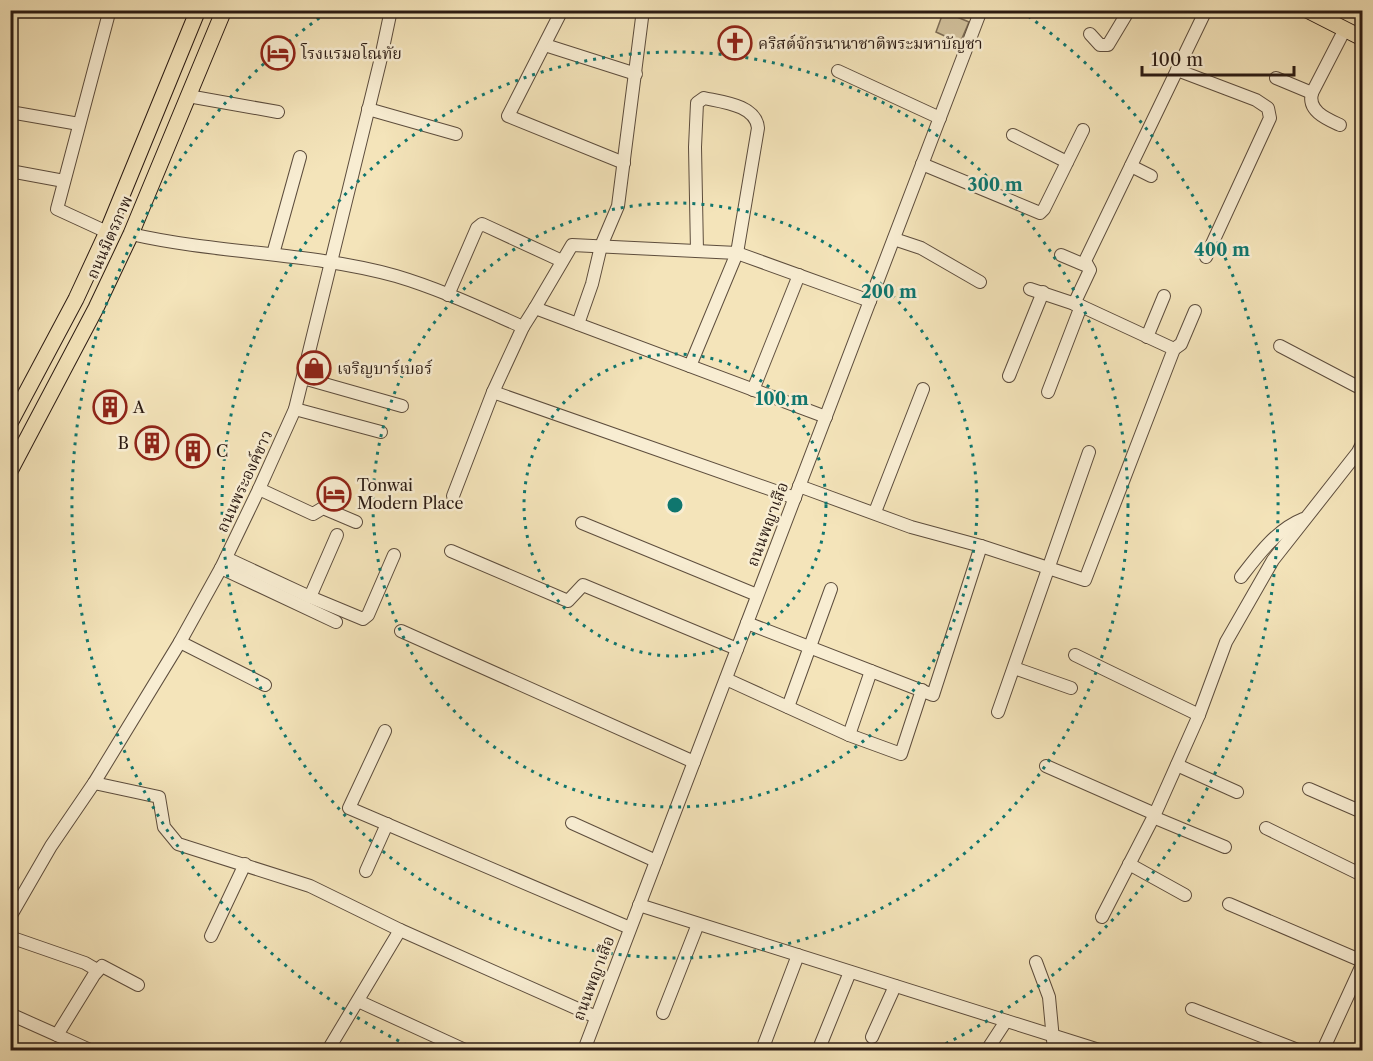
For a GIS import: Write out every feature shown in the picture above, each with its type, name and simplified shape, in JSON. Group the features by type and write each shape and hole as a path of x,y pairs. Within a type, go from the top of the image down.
{"main road":[{"name":"ถนนมิตรภาพ","path":"10,423 76,299 107,232 198,10"},
{"name":"ถนนมิตรภาพ","path":"10,471 96,308 130,234 224,10"},
{"path":"1307,10 1362,38"}],"street":[{"name":"ถนนพระองค์ขาว","path":"10,917 51,846 94,783 180,642 224,563 295,409 391,10"},
{"path":"562,10 508,116 624,163"},
{"path":"578,324 592,284 601,246 618,206 643,10"},
{"name":"ถนนพญาเสือ","path":"584,1050 981,10"},
{"path":"1090,34 1100,45 1108,45 1129,10"},
{"path":"1048,392 1090,270 1085,261 1206,10"},
{"path":"107,11 57,209 107,232"},
{"path":"1340,125 1323,117 1316,110 1311,102 1311,93 1345,29"},
{"path":"544,45 636,74"},
{"path":"1177,70 1256,100 1270,112 1270,118 1206,257"},
{"path":"838,71 940,118"},
{"path":"1276,78 1311,93"},
{"path":"188,96 278,112"},
{"path":"690,366 737,253 757,123 741,107 704,98 697,103 696,114 697,251"},
{"path":"368,110 456,134"},
{"path":"10,112 79,124"},
{"path":"922,164 1037,213 1044,209 1083,130"},
{"path":"1013,135 1067,162"},
{"path":"273,254 300,157"},
{"path":"1131,166 1151,176"},
{"path":"10,171 64,181"},
{"path":"448,295 477,228 482,224 562,261"},
{"path":"130,234 273,254 396,276 523,327"},
{"path":"894,239 921,248 980,282"},
{"path":"453,496 493,392 523,327 572,245 737,253 870,301"},
{"path":"1061,255 1087,266"},
{"path":"753,390 799,275"},
{"path":"1009,376 1036,291 1078,305 1174,349"},
{"path":"1147,337 1164,296"},
{"path":"535,308 826,417"},
{"path":"799,486 911,527 981,546 1085,580 1174,349 1181,344 1195,311"},
{"path":"1280,346 1362,389"},
{"path":"303,378 402,406"},
{"path":"875,512 923,389"},
{"path":"493,392 795,498"},
{"path":"295,409 381,432"},
{"path":"1102,917 1177,765 1199,715 1226,642 1273,560 1362,444"},
{"path":"998,712 1089,452"},
{"path":"260,489 313,514 323,508 356,522"},
{"path":"1241,577 1273,540 1295,522 1306,517"},
{"path":"582,523 757,596"},
{"path":"310,597 337,535"},
{"path":"747,623 933,695 981,546"},
{"path":"451,551 568,601 583,585 737,649"},
{"path":"224,563 358,618 365,618 394,555"},
{"path":"224,563 336,622"},
{"path":"788,707 831,589"},
{"path":"401,631 694,762"},
{"path":"180,642 265,685"},
{"path":"1075,655 1199,715"},
{"path":"1014,668 1071,688"},
{"path":"849,735 872,671"},
{"path":"726,679 849,735 901,754 922,690"},
{"path":"385,731 349,808 630,928"},
{"path":"1177,765 1237,792"},
{"path":"1046,766 1225,846"},
{"path":"94,783 159,797 164,827 178,844 310,886 400,930 596,1017"},
{"path":"1309,789 1362,812"},
{"path":"572,823 656,861"},
{"path":"366,871 387,824"},
{"path":"1266,828 1362,875"},
{"path":"211,936 245,864"},
{"path":"1129,864 1185,895"},
{"path":"1229,904 1362,963 1323,1050"},
{"path":"639,905 1100,1050"},
{"path":"663,1013 698,924"},
{"path":"328,1050 400,930"},
{"path":"10,938 85,963 98,970"},
{"path":"762,1050 798,955"},
{"path":"1036,962 1049,997 1054,1050"},
{"path":"57,1035 102,966 138,985"},
{"path":"820,1046 850,972"},
{"path":"872,1037 896,986"},
{"path":"358,1001 465,1050"},
{"path":"1192,1009 1298,1050"},
{"path":"10,1014 90,1050"},
{"path":"987,1050 1006,1021"}],"shaded area":[{"path":"944,10 958,11 957,17 969,22 960,43 936,32"}],"place":[{"name":"คริสต์จักรนานาชาติพระมหาบัญชา","path":"735,43"},
{"name":"โรงแรมอโณทัย","path":"278,53"},
{"name":"เจริญบาร์เบอร์","path":"314,368"},
{"name":"A","path":"110,407"},
{"name":"B","path":"152,443"},
{"name":"C","path":"193,451"},
{"name":"Tonwai Modern Place","path":"334,494"}]}
